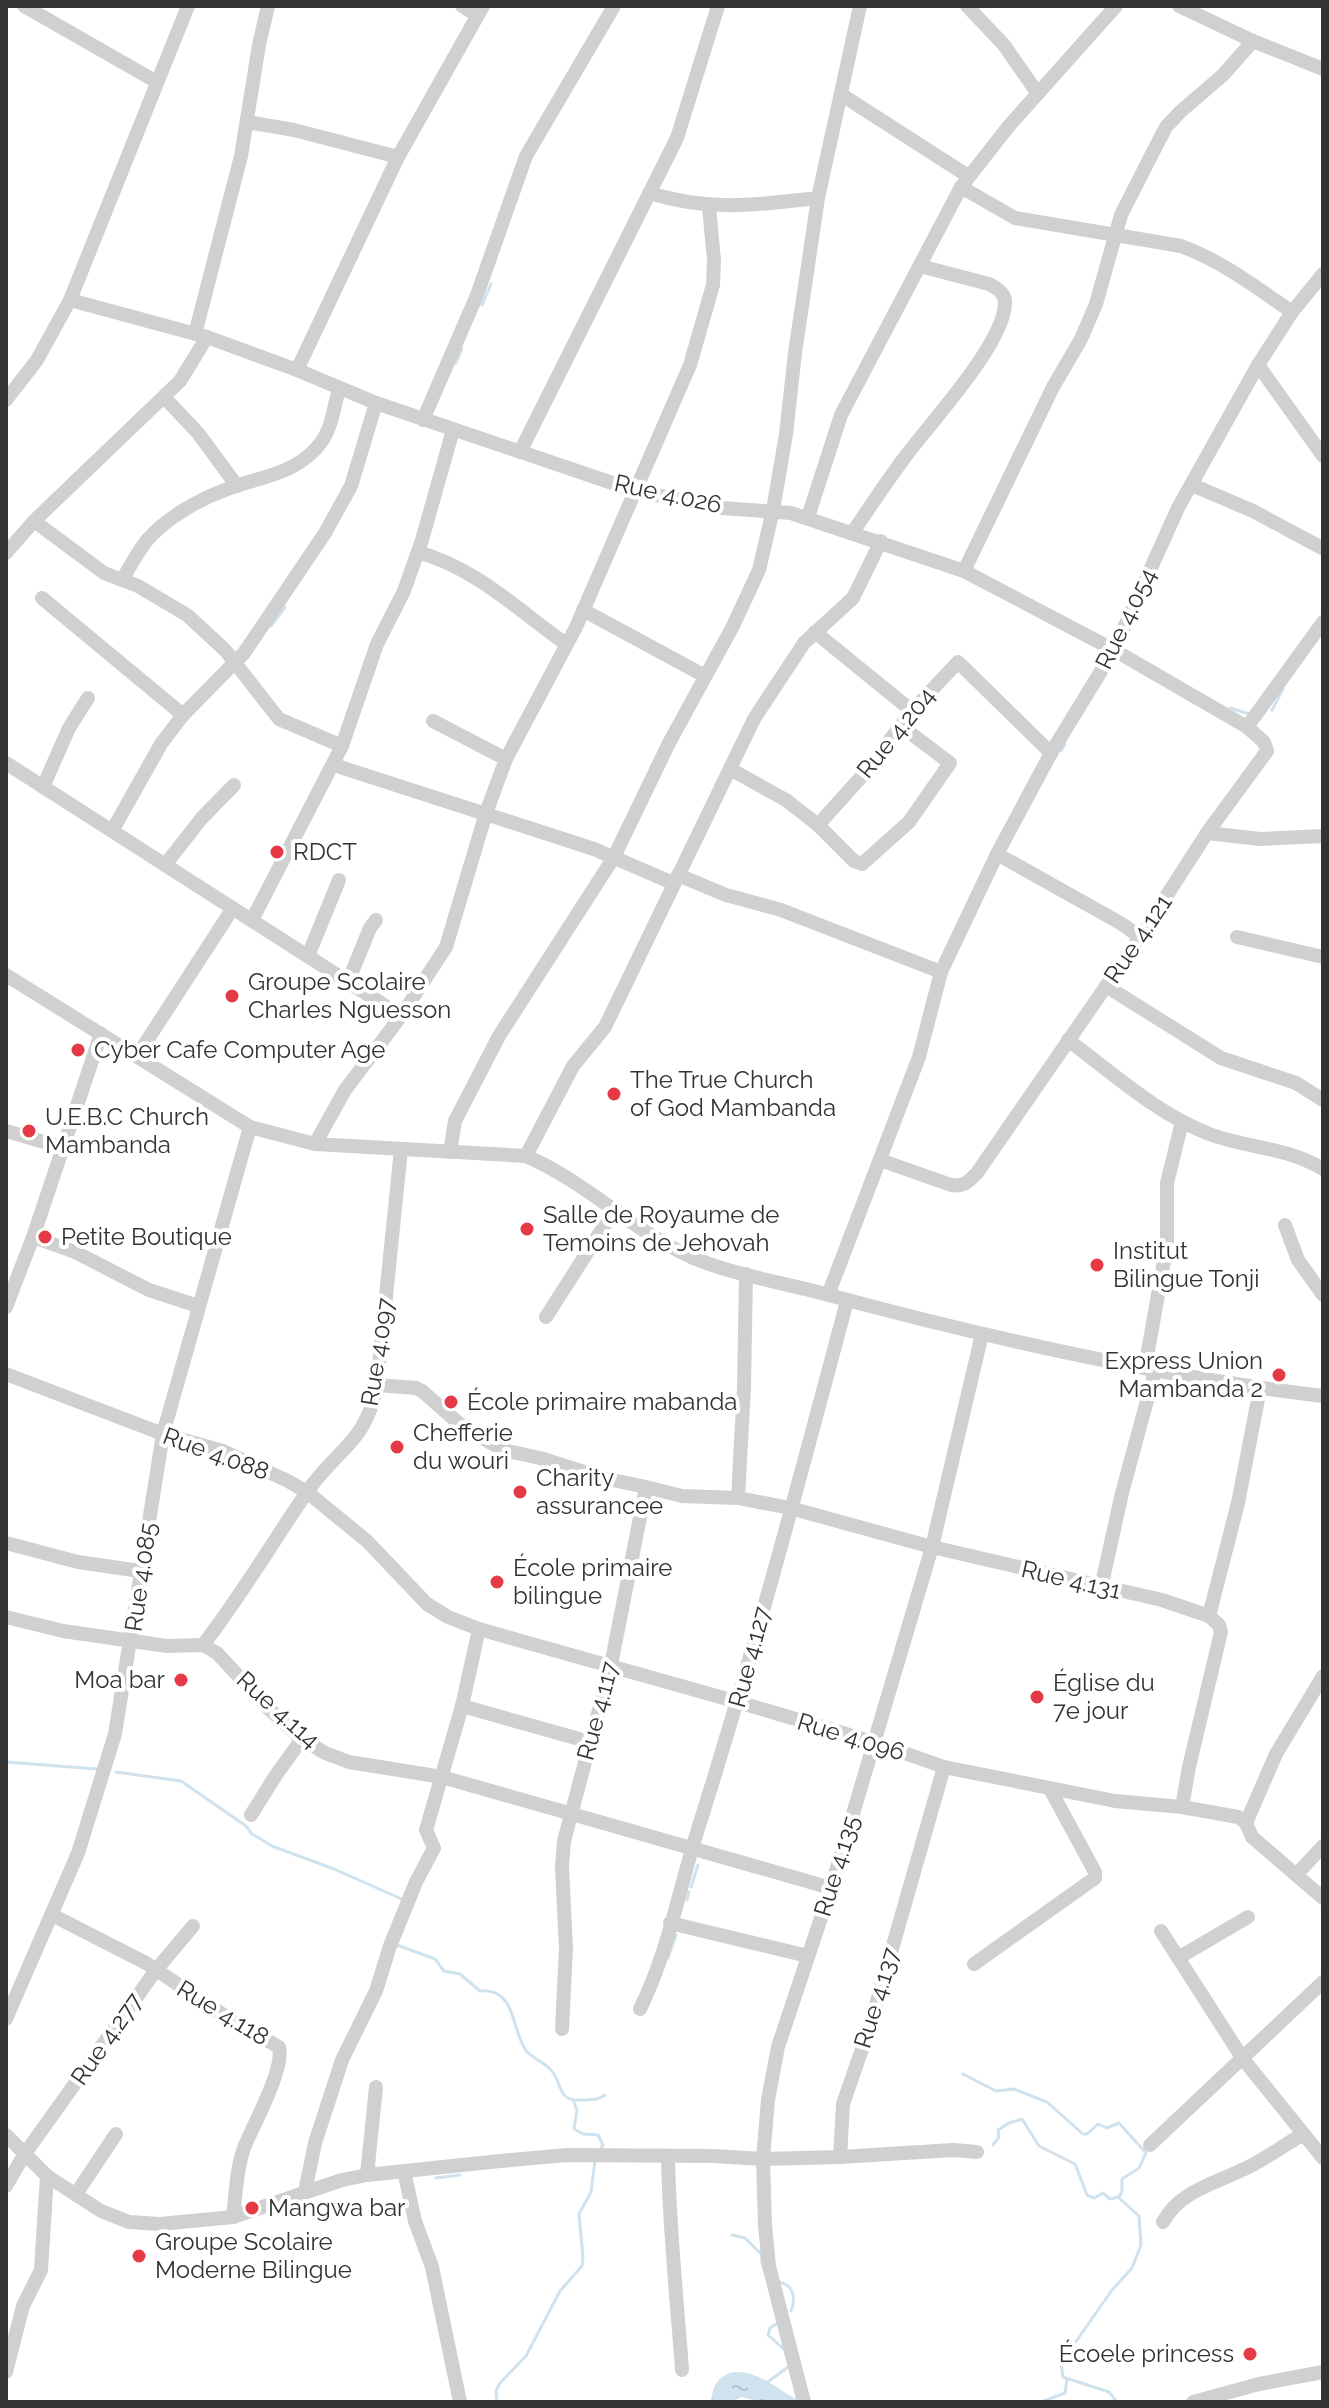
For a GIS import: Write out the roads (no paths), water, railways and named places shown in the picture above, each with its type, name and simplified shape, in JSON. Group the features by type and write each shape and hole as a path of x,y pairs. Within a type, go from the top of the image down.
{"street":[{"path":"24,6 150,78"},
{"path":"6,400 37,360 70,300 188,6"},
{"path":"6,553 34,521 189,370 201,336 241,156 268,6"},
{"path":"297,370 398,157 480,10 462,6"},
{"path":"423,420 477,295 526,156 614,6"},
{"path":"520,452 677,138 718,6"},
{"path":"450,1152 455,1121 499,1036 614,857 759,570 786,434 818,198 860,6"},
{"path":"967,6 1004,45 1038,94"},
{"path":"808,517 841,415 965,182 1116,6"},
{"path":"1179,6 1253,41 1323,69"},
{"path":"964,571 1053,387 1081,339 1096,304 1121,215 1166,127 1223,75 1253,41"},
{"path":"842,95 1015,218 1181,246 1241,276 1292,312"},
{"path":"247,122 294,130 398,157"},
{"path":"649,193 709,207 742,207 818,198"},
{"path":"315,1144 345,1090 401,1016 446,947 486,813 506,759 583,610 690,365 713,285 709,207"},
{"path":"853,532 910,450 969,379 1001,323 1005,302 998,289 920,266"},
{"name":"Rue 4.054","path":"828,1295 919,1057 941,972 997,854 1051,753 1114,650 1192,485 1258,365 1292,312 1323,274"},
{"name":"Rue 4.026","path":"70,300 201,336 423,420 636,491 721,508 773,510 808,517 964,571 1114,650 1247,727"},
{"path":"1258,365 1323,456"},
{"path":"122,580 151,536 198,502 284,472 306,457 321,443 327,432 339,389"},
{"path":"164,397 198,433 237,486"},
{"path":"112,831 161,744 183,715 236,663 339,509 360,461 376,403"},
{"path":"252,920 342,746 377,644 404,591 418,552 453,430"},
{"path":"1192,485 1253,511 1322,548"},
{"path":"34,521 104,573 138,586 187,615 236,663 279,719 342,746"},
{"path":"526,1156 573,1066 605,1027 754,719 804,643 853,598 881,541"},
{"path":"418,552 467,571 566,644"},
{"path":"42,598 183,715"},
{"path":"583,610 705,676"},
{"path":"1247,727 1323,622"},
{"path":"815,632 912,711"},
{"name":"Rue 4.204","path":"818,825 954,664 961,663 1051,753"},
{"path":"43,787 69,728 88,698"},
{"path":"433,721 506,759"},
{"path":"730,769 786,800 818,825 854,861 862,864 909,822 950,763 901,726"},
{"name":"Rue 4.121","path":"880,1160 951,1185 966,1184 977,1173 1140,937 1207,833 1267,751 1264,742 1247,727"},
{"path":"6,763 401,1016"},
{"path":"334,765 486,813 676,879 781,910 941,972"},
{"path":"165,865 201,819 234,785"},
{"path":"1207,833 1260,839 1323,836"},
{"path":"997,854 1140,937"},
{"path":"308,956 339,880"},
{"path":"137,1056 233,908"},
{"path":"348,982 376,920"},
{"path":"1237,937 1323,957"},
{"path":"6,975 250,1127 315,1144 526,1156 554,1168 660,1241 693,1257 746,1274 982,1334 1150,1369 1260,1389 1323,1396"},
{"path":"1106,986 1221,1058 1296,1083 1323,1100"},
{"path":"6,1307 33,1237 101,1034"},
{"path":"1068,1040 1182,1122 1213,1135 1305,1159 1323,1169"},
{"path":"1101,1588 1150,1369 1167,1244 1167,1183 1182,1122"},
{"name":"Rue 4.085","path":"6,2019 52,1915 96,1801 115,1734 163,1434 250,1127"},
{"path":"6,1131 62,1147"},
{"name":"Rue 4.097","path":"203,1645 257,1570 307,1492 359,1435 377,1385 401,1149"},
{"path":"546,1317 615,1209"},
{"path":"1285,1225 1298,1260 1323,1295"},
{"path":"33,1237 75,1252 149,1290 198,1306"},
{"path":"377,1385 422,1391 462,1426 513,1453 682,1496 738,1498 746,1274"},
{"name":"Rue 4.127","path":"640,2009 656,1978 691,1850 738,1702 847,1301"},
{"name":"Rue 4.135","path":"804,2402 769,2266 763,2159 768,2100 778,2047 831,1888 932,1547 982,1334"},
{"name":"Rue 4.088","path":"6,1374 163,1434 223,1451 288,1481 307,1492 367,1541 427,1604 448,1617 479,1629"},
{"path":"1182,1807 1221,1632 1219,1625 1209,1616 1238,1503 1260,1389"},
{"name":"Rue 4.117","path":"562,2029 566,1949 562,1867 571,1814 611,1665 646,1487"},
{"name":"Rue 4.131","path":"738,1498 790,1508 1101,1588 1162,1600 1209,1616"},
{"path":"6,1543 78,1562 140,1571"},
{"path":"6,1617 63,1631 167,1646 203,1645"},
{"path":"305,2192 315,2143 342,2060 376,1991 390,1946 416,1882 434,1848 426,1830 462,1706 479,1629"},
{"name":"Rue 4.096","path":"479,1629 873,1742 944,1767 1115,1801 1229,1815 1246,1823"},
{"name":"Rue 4.114","path":"203,1645 217,1653 302,1739 325,1753 349,1762 442,1777 831,1888"},
{"path":"1323,1676 1276,1754 1246,1823 1252,1837 1323,1898"},
{"path":"462,1706 590,1742"},
{"path":"251,1815 302,1739"},
{"name":"Rue 4.137","path":"840,2157 843,2104 870,2026 944,1767"},
{"path":"974,1964 1095,1878 1095,1872 1050,1789"},
{"path":"1296,1875 1323,1846"},
{"name":"Rue 4.118","path":"52,1915 156,1970 281,2050 272,2083 244,2148 233,2217"},
{"path":"1178,1958 1248,1917"},
{"path":"670,1923 808,1956"},
{"name":"Rue 4.277","path":"6,2186 24,2155 156,1970 193,1926"},
{"path":"1161,1931 1243,2059 1323,2158"},
{"path":"1150,2145 1323,1982"},
{"path":"367,2175 376,2087"},
{"path":"76,2194 116,2134"},
{"path":"6,2135 47,2176 101,2211 129,2222 160,2224 233,2217 367,2175 567,2155 763,2159 953,2150 977,2152"},
{"path":"1163,2222 1179,2202 1197,2189 1243,2170 1302,2135"},
{"path":"668,2156 682,2370"},
{"path":"404,2171 415,2221 432,2267 460,2402"},
{"path":"6,2372 23,2306 41,2270 47,2176"},
{"path":"1193,2402 1259,2384 1323,2372"}],"water":[{"path":"733,2372 762,2378 804,2402 760,2402 742,2397 731,2402 711,2402 717,2383"}],"waterway":[{"path":"482,305 491,284"},
{"path":"456,363 462,348"},
{"path":"271,626 285,607"},
{"path":"1272,710 1283,689"},
{"path":"1230,708 1249,714"},
{"path":"1061,751 1065,744"},
{"path":"6,1762 98,1769"},
{"path":"116,1772 181,1781 246,1826 252,1834"},
{"path":"254,1835 272,1846 404,1900"},
{"path":"691,1887 698,1865"},
{"path":"687,1900 689,1892"},
{"path":"668,1958 676,1935"},
{"path":"397,1945 435,1959 444,1971 460,1974 480,1991 500,1996 511,2011 525,2049 550,2069 567,2098 594,2099 605,2095"},
{"path":"963,2074 996,2091 1014,2089 1047,2102 1083,2134 1098,2124 1107,2128 1119,2123 1146,2153 1139,2168 1122,2179 1119,2197"},
{"path":"574,2102 577,2110 574,2129 583,2134 598,2135 603,2145 600,2150"},
{"path":"993,2145 999,2137 998,2130 1022,2119 1039,2146 1075,2164 1087,2195 1094,2198 1103,2193 1110,2199 1118,2197 1139,2216 1141,2245 1132,2268 1112,2290 1061,2363 1063,2377 1109,2392 1117,2402"},
{"path":"497,2402 496,2391 500,2383 526,2356 560,2291 582,2266 579,2214 591,2192 595,2160"},
{"path":"436,2178 460,2175"},
{"path":"732,2235 745,2238 760,2253"},
{"path":"761,2248 762,2264"},
{"path":"776,2282 792,2291 791,2311"},
{"path":"779,2322 770,2328 768,2335 786,2351"},
{"path":"765,2384 788,2367"},
{"path":"1041,2402 1065,2393 1067,2379"}],"place":[{"name":"RDCT","path":"277,852"},
{"name":"Groupe Scolaire Charles Nguesson","path":"232,996"},
{"name":"Cyber Cafe Computer Age","path":"78,1050"},
{"name":"The True Church of God Mambanda","path":"614,1094"},
{"name":"U.E.B.C Church Mambanda","path":"29,1131"},
{"name":"Salle de Royaume de Temoins de Jehovah","path":"527,1229"},
{"name":"Petite Boutique","path":"45,1237"},
{"name":"Institut Bilingue Tonji","path":"1097,1265"},
{"name":"Express Union Mambanda 2","path":"1279,1375"},
{"name":"École primaire mabanda","path":"451,1402"},
{"name":"Chefferie du wouri","path":"397,1447"},
{"name":"Charity assurancee","path":"520,1492"},
{"name":"École primaire bilingue","path":"497,1582"},
{"name":"Moa bar","path":"181,1680"},
{"name":"Église du 7e jour","path":"1037,1697"},
{"name":"Mangwa bar","path":"252,2208"},
{"name":"Groupe Scolaire Moderne Bilingue","path":"139,2256"},
{"name":"Écoele princess","path":"1250,2354"}]}
